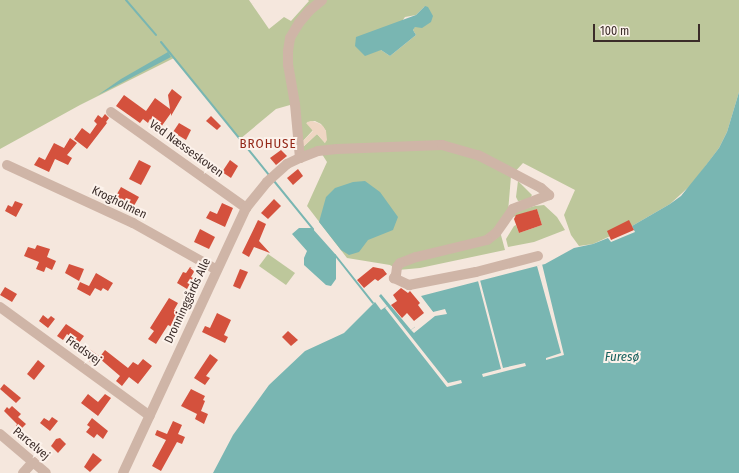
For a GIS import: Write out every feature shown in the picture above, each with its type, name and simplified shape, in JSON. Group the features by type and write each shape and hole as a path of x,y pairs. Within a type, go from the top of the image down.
{"street":[{"path":"300,158 295,104 288,65 288,51 290,38 299,23 309,11 322,0"},
{"name":"Ved Næsseskoven","path":"111,112 246,208"},
{"name":"Dronninggårds Alle","path":"123,473 246,208 267,182 287,164 318,151 337,149 442,145 478,155 541,188 548,195 513,209 496,233 487,240 405,261 397,267 394,278 409,285 476,272 538,256"},
{"name":"Krogholmen","path":"7,166 133,223 217,270"},
{"name":"Fredsvej","path":"0,307 150,416"},
{"name":"Parcelvej","path":"0,434 46,473"},
{"path":"23,473 33,462"}],"green space":[{"path":"0,0 249,0 269,29 284,17 291,21 309,1 308,0 739,0 739,92 727,132 719,148 692,184 670,204 632,226 593,244 579,246 571,235 564,215 575,190 523,163 511,176 508,212 498,224 505,250 420,268 398,270 390,265 347,258 307,206 327,162 318,148 303,154 302,148 317,134 325,143 326,131 321,124 315,121 307,122 313,130 302,142 297,103 276,109 240,139 174,58 80,105 0,149","holes":["425,6 413,30 416,35 390,56 381,50 405,17 416,15"]},
{"path":"518,181 532,195 529,200 518,201 516,197"},
{"path":"544,205 557,217 565,230 534,242 508,247 506,239 514,226 516,225 519,233 542,225 537,209 513,217 513,212"},
{"path":"268,254 295,273 286,285 259,266"}],"shaded area":[{"path":"311,121 323,126 326,131 327,140 325,143 317,134 302,148 302,142 313,131 306,123"}],"water":[{"path":"425,6 428,7 433,16 431,22 422,28 415,27 413,30 416,35 390,56 381,50 365,56 355,46 356,37 416,15"},
{"path":"168,52 171,57 98,95 121,79"},
{"name":"Furesø","path":"739,92 739,473 213,473 233,435 269,385 305,351 344,333 375,302 381,310 387,306 379,296 381,294 411,330 433,312 421,296 545,264 574,248 593,244 608,238 611,242 635,232 632,226 681,196 719,148 727,132"},
{"path":"365,181 380,192 398,217 393,230 368,240 359,252 349,255 341,250 319,222 326,197 335,188 353,182"},
{"path":"299,228 312,228 336,255 336,279 331,286 326,285 304,265 304,258 307,251 292,234"}],"pier":[{"path":"542,264 564,355 546,360 546,358 561,353 537,266"},
{"path":"480,280 503,368 525,363 526,366 483,377 482,374 501,369 478,281"},
{"path":"419,296 433,312 445,309 447,314 435,316 414,333 411,330 415,327 414,325 431,312"},
{"path":"387,306 448,383 461,380 462,383 447,387 385,308"}],"building":[{"path":"172,89 182,97 171,116 171,113 161,127 150,119 148,123 143,119 140,123 116,106 124,95 146,111 155,98 170,109 168,95"},
{"path":"105,114 109,118 106,122 107,123 87,149 74,139 82,128 90,134 97,124 94,121 98,115 102,118"},
{"path":"211,116 221,126 217,130 206,121"},
{"path":"179,123 191,130 186,140 173,132"},
{"path":"70,138 77,143 67,155 72,158 68,165 55,159 49,172 34,165 39,157 45,160 54,143 64,148"},
{"path":"281,150 287,156 276,165 270,158"},
{"path":"139,160 151,166 141,185 129,179"},
{"path":"230,160 238,166 231,178 222,172"},
{"path":"298,169 303,176 293,185 287,178"},
{"path":"121,187 139,197 131,211 113,201"},
{"path":"274,199 281,206 268,219 261,213"},
{"path":"15,201 23,204 16,217 5,211 8,205 12,207"},
{"path":"222,203 233,208 225,227 206,218 210,211 217,214"},
{"path":"537,209 542,225 519,233 514,219 516,215"},
{"path":"258,220 266,224 259,241 270,253 254,247 249,257 242,253"},
{"path":"629,220 634,230 611,240 607,231"},
{"path":"200,229 215,237 209,249 194,242"},
{"path":"37,245 50,249 47,257 56,261 52,270 46,267 44,272 36,269 39,262 24,256 28,247 35,249"},
{"path":"69,264 84,269 79,281 65,273"},
{"path":"190,267 195,270 191,277 193,278 187,289 177,283 183,272 186,273"},
{"path":"373,267 383,269 387,274 378,281 375,279 364,288 357,280"},
{"path":"240,269 248,272 240,289 233,286"},
{"path":"96,273 113,283 108,291 103,288 101,291 95,288 90,296 77,289 80,282 89,286"},
{"path":"5,287 17,294 12,302 0,295"},
{"path":"401,288 408,293 410,291 420,303 418,305 424,313 414,321 407,313 402,318 391,305 397,301 393,295"},
{"path":"169,298 178,303 174,310 184,315 176,329 168,325 156,344 148,339 154,331 150,328"},
{"path":"217,313 231,320 224,335 228,337 225,343 202,332 205,326 210,328"},
{"path":"43,315 48,319 51,316 55,319 48,328 39,321"},
{"path":"66,324 84,336 79,343 67,334 63,340 57,336"},
{"path":"288,331 298,340 291,346 282,337"},
{"path":"89,349 99,356 93,364 83,356"},
{"path":"105,350 128,368 133,362 138,365 143,359 152,366 138,384 129,377 122,386 116,381 120,376 99,358"},
{"path":"210,354 218,360 206,376 210,378 205,385 194,378"},
{"path":"38,360 45,366 34,380 27,374"},
{"path":"4,384 21,398 16,403 0,389"},
{"path":"191,389 205,396 203,400 205,401 201,411 208,414 204,424 195,419 197,414 181,406"},
{"path":"88,394 98,402 105,394 111,398 98,416 81,403"},
{"path":"12,406 21,414 18,417 26,424 20,430 16,426 17,424 4,411 7,407 9,409"},
{"path":"52,417 58,421 50,431 40,423 44,418 49,421"},
{"path":"92,418 108,431 103,439 97,434 94,438 86,432 90,427 87,425"},
{"path":"173,421 182,425 178,434 185,437 182,444 177,442 161,471 152,466 166,440 155,435 157,430 167,434"},
{"path":"60,438 66,444 58,453 51,446 56,439"},
{"path":"93,453 102,460 90,472 84,467"}],"waterway":[{"path":"126,0 156,35"},
{"path":"161,42 270,176"},
{"path":"274,181 313,229"},
{"path":"335,255 373,303"}],"district":[{"name":"BROHUSE","path":"268,144"}]}
